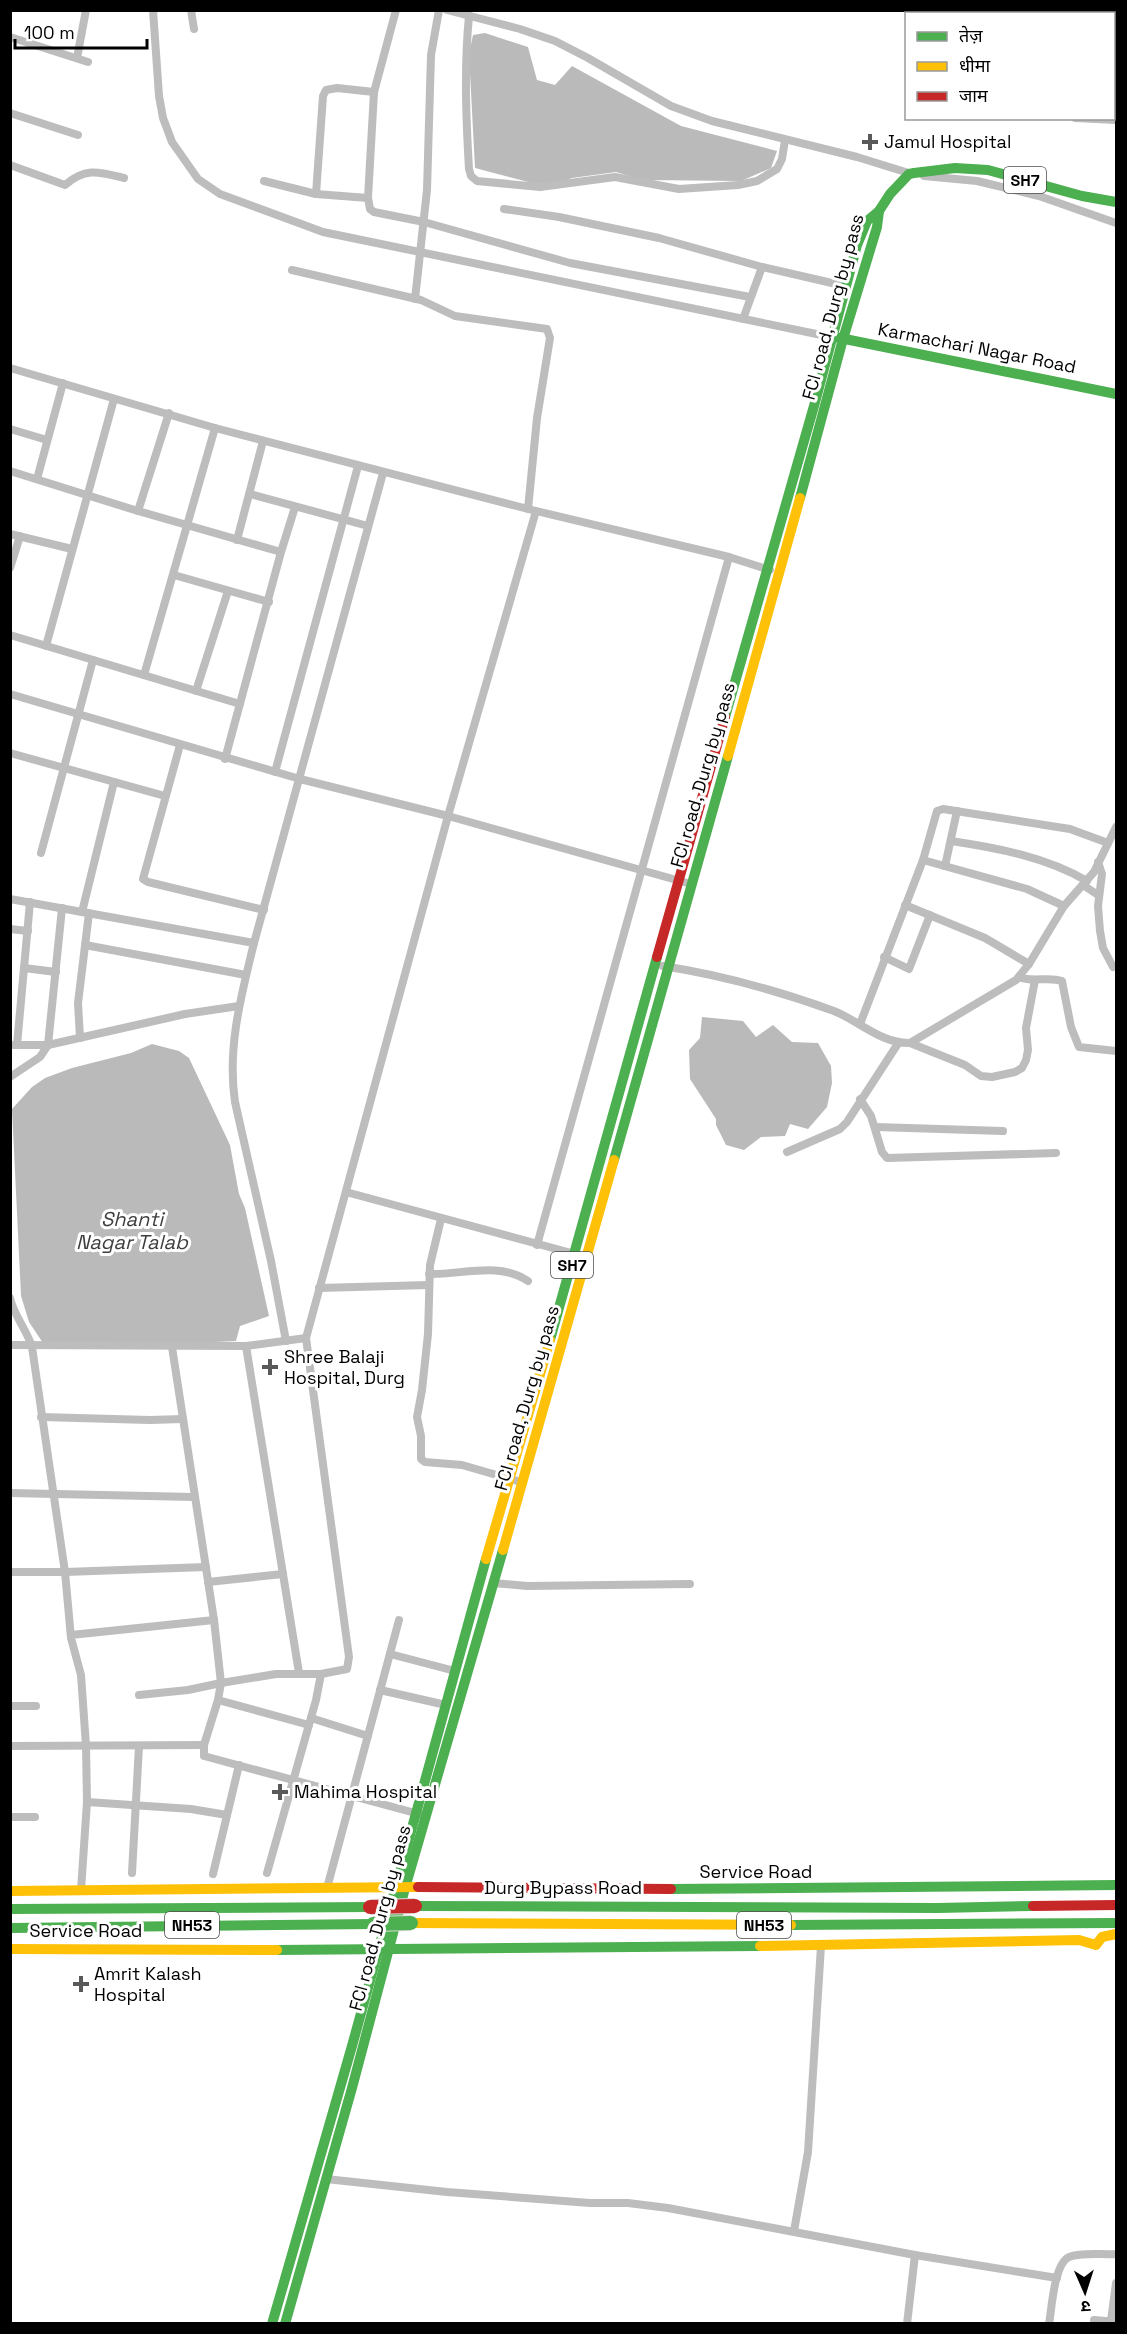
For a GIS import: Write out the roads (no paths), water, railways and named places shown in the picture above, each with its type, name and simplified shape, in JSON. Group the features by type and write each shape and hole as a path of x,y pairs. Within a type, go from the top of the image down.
{"main road":[{"name":"SH7","path":"879,211 890,194 909,174 955,168 988,170 1082,196 1116,202"},
{"name":"FCI road, Durg by pass","path":"837,338 845,286 857,245 867,221 879,211"},
{"name":"FCI road, Durg by pass","path":"272,2324 334,2131 421,1814 493,1583 515,1481 575,1254 661,966 774,572 837,338 878,226 879,211"},
{"name":"Karmachari Nagar Road","path":"837,338 1116,394"},
{"name":"FCI road, Durg by pass","path":"421,1814 455,1671 602,1209 661,966"},
{"name":"Service Road","path":"10,1891 400,1887 748,1890 1116,1885"},
{"name":"Durg Bypass Road","path":"10,1909 415,1906 938,1908 1116,1905"},
{"name":"Durg Bypass Road","path":"10,1928 411,1923 792,1925 1116,1923"},
{"name":"Service Road","path":"10,1949 821,1946 1079,1940 1096,1945 1102,1937 1116,1934"},
{"name":"FCI road, Durg by pass","path":"285,2324 326,2179 334,2131"}],"street":[{"path":"77,58 86,10"},
{"path":"153,10 159,96 163,118 172,142 198,179 220,194 323,232 837,338"},
{"path":"190,10 194,29"},
{"path":"396,10 374,92 368,198 368,205 374,212 424,222 570,263 750,297"},
{"path":"415,299 422,254 431,55 439,10"},
{"path":"447,10 520,28 555,41 681,110 712,121 857,157 909,174 977,181 1039,196 1116,223"},
{"path":"469,16 465,55 465,97 469,169 471,176 477,181 540,186 615,177 679,189 738,185 757,181 777,169 782,159 785,140"},
{"path":"10,37 88,62"},
{"path":"316,194 323,96 329,89 374,92"},
{"path":"10,113 78,135"},
{"path":"10,165 65,185 78,174 91,172 124,178"},
{"path":"264,181 316,194 368,198"},
{"path":"504,209 559,217 659,238 734,257 762,267 845,286"},
{"path":"743,319 762,267"},
{"path":"139,1695 298,1673 321,1674 344,1671 349,1664 306,1338 532,510 537,418 550,333 543,328 455,316 415,299 292,270"},
{"path":"10,368 263,441 383,473 729,557 774,572"},
{"path":"37,479 63,383"},
{"path":"46,646 114,399"},
{"path":"138,511 169,413"},
{"path":"144,675 215,428"},
{"path":"10,429 47,440"},
{"path":"237,540 263,441"},
{"path":"275,772 358,466"},
{"path":"10,471 281,552"},
{"path":"286,1341 232,1079 238,1006 383,473"},
{"path":"250,494 368,526"},
{"path":"225,759 295,507"},
{"path":"10,534 72,549"},
{"path":"10,568 20,536"},
{"path":"537,1245 729,557"},
{"path":"174,575 269,602"},
{"path":"196,690 228,591"},
{"path":"10,635 240,704"},
{"path":"41,853 93,660"},
{"path":"10,694 300,780 448,816 684,882"},
{"path":"180,745 143,879 264,910"},
{"path":"10,753 165,796"},
{"path":"80,1038 78,1003 85,945 85,912 114,782"},
{"path":"860,1024 923,860 937,811 943,809 1070,829 1108,843"},
{"path":"945,866 957,811"},
{"path":"910,1043 1019,977 1064,906 1085,883 1116,830"},
{"path":"951,840 1030,856 1064,869 1098,895"},
{"path":"923,860 1027,889 1064,906"},
{"path":"1098,862 1102,874 1098,895 1103,948 1113,967"},
{"path":"10,899 254,943"},
{"path":"30,902 14,1045 48,1045 185,1014 238,1006"},
{"path":"905,905 986,938 1029,964"},
{"path":"10,1077 40,1058 48,1045 62,908"},
{"path":"884,957 909,969 930,915"},
{"path":"10,929 27,931"},
{"path":"85,945 246,975"},
{"path":"661,966 775,992 835,1012 874,1033 899,1042 910,1043 965,1065 981,1076 992,1077 1015,1072 1022,1068 1026,1059 1028,1050 1026,1028 1035,980"},
{"path":"24,968 56,972"},
{"path":"1019,977 1062,981 1071,1027 1079,1047 1116,1051"},
{"path":"787,1152 840,1129 847,1122 899,1042"},
{"path":"860,1099 876,1126 884,1156 891,1158 1056,1153"},
{"path":"876,1126 1003,1131"},
{"path":"346,1192 575,1254"},
{"path":"441,1219 429,1274 428,1334 417,1417 421,1436 421,1459 462,1465 515,1481"},
{"path":"429,1274 446,1275 503,1270 520,1275 528,1281"},
{"path":"319,1288 429,1285"},
{"path":"10,1298 15,1314 33,1347 41,1417 66,1572 71,1635 81,1675 87,1802 81,1890"},
{"path":"10,1346 246,1346 306,1338"},
{"path":"246,1346 298,1673"},
{"path":"172,1347 214,1620 221,1683 204,1744 204,1756 421,1814"},
{"path":"41,1417 183,1419"},
{"path":"10,1493 194,1497"},
{"path":"10,1572 206,1567"},
{"path":"208,1582 283,1574"},
{"path":"493,1583 538,1586 690,1584"},
{"path":"71,1635 214,1620"},
{"path":"327,1888 399,1620"},
{"path":"390,1654 455,1671"},
{"path":"267,1873 310,1722 321,1674"},
{"path":"380,1690 446,1705"},
{"path":"218,1700 368,1736"},
{"path":"10,1706 36,1706"},
{"path":"10,1746 204,1744"},
{"path":"132,1873 139,1746"},
{"path":"213,1874 239,1765"},
{"path":"87,1802 191,1809 227,1815"},
{"path":"10,1817 35,1817"},
{"path":"794,2231 808,2152 821,1946"},
{"path":"326,2179 668,2208 915,2255 1057,2278"},
{"path":"1049,2324 1058,2270 1066,2258 1076,2255 1116,2254"},
{"path":"907,2324 915,2255"},
{"path":"1094,2320 1114,2322 1116,2283"}],"water":[{"path":"485,33 528,47 537,80 555,85 572,66 681,126 777,151 771,168 741,181 643,180 616,172 572,178 558,183 536,184 475,168 469,54 473,35"},
{"path":"702,1017 743,1021 756,1037 773,1025 792,1042 818,1043 831,1066 832,1083 827,1107 808,1129 790,1124 785,1136 761,1137 744,1150 726,1145 716,1125 716,1119 690,1079 689,1050 700,1038"},
{"name":"Shanti Nagar Talab","path":"152,1044 179,1051 189,1058 230,1145 239,1194 245,1208 269,1316 240,1326 236,1341 43,1343 29,1322 21,1296 12,1109 32,1087 45,1078 72,1068 131,1053"}],"railway":[{"path":"1040,10 1044,12"},
{"path":"1061,10 1066,12"},
{"path":"1086,10 1090,12"}],"place":[{"name":"Jamul Hospital","path":"870,142"},
{"name":"Shree Balaji Hospital, Durg","path":"270,1367"},
{"name":"Mahima Hospital","path":"280,1792"},
{"name":"Amrit Kalash Hospital","path":"81,1984"}]}
